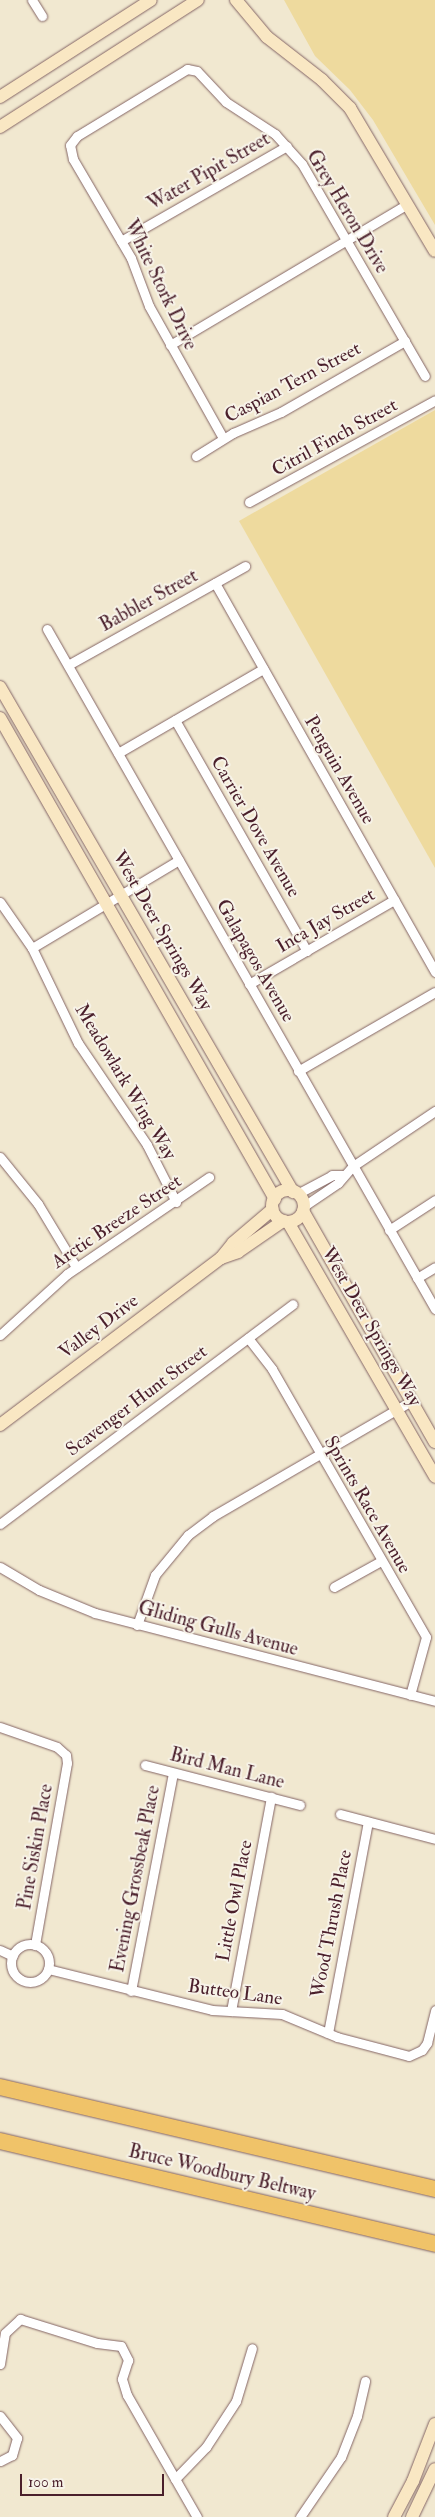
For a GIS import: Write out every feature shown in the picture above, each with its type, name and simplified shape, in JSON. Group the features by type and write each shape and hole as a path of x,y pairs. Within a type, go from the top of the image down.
{"highway":[{"name":"Bruce Woodbury Beltway","path":"0,2087 435,2189"},
{"name":"Bruce Woodbury Beltway","path":"0,2141 435,2244"}],"main road":[{"path":"0,97 151,0"},
{"path":"0,127 198,0"},
{"path":"236,0 267,37 322,80 350,108 435,251"},
{"name":"West Deer Springs Way","path":"0,687 274,1204"},
{"name":"West Deer Springs Way","path":"0,718 295,1193"},
{"path":"282,1192 295,1193 304,1209 298,1219 285,1222 274,1204 282,1192"},
{"name":"Valley Drive","path":"222,1258 233,1243 274,1204"},
{"name":"West Deer Springs Way","path":"304,1209 435,1442"},
{"name":"West Deer Springs Way","path":"285,1222 435,1477"},
{"name":"Valley Drive","path":"0,1425 222,1258 238,1252 285,1222"},
{"path":"394,2517 413,2481 435,2424"},
{"path":"412,2517 435,2469"}],"street":[{"path":"32,0 42,16"},
{"name":"Grey Heron Drive","path":"70,146 76,136 180,72 192,68 226,102 264,126 287,146 307,171 425,376"},
{"name":"White Stork Drive","path":"70,146 73,159 121,241 143,294 223,438"},
{"name":"Water Pipit Street","path":"121,241 287,146"},
{"path":"170,345 407,204"},
{"name":"Caspian Tern Street","path":"196,456 223,438 281,412 405,341"},
{"name":"Citril Finch Street","path":"249,502 435,400"},
{"name":"Babbler Street","path":"68,665 246,566"},
{"name":"Penguin Avenue","path":"215,583 435,972"},
{"name":"Galapagos Avenue","path":"47,629 435,1309"},
{"path":"118,753 263,669"},
{"name":"Carrier Dove Avenue","path":"175,720 307,950"},
{"path":"32,948 179,860"},
{"name":"Inca Jay Street","path":"249,984 394,900"},
{"name":"Meadowlark Wing Way","path":"0,902 32,948 78,1043 146,1145 176,1202"},
{"path":"298,1071 435,992"},
{"path":"304,1209 338,1183 353,1166 435,1111"},
{"path":"0,1157 38,1204 76,1267"},
{"path":"295,1193 332,1175 344,1175"},
{"name":"Arctic Breeze Street","path":"0,1335 76,1267 176,1202 209,1178"},
{"path":"390,1230 435,1200"},
{"path":"418,1278 435,1267"},
{"name":"Scavenger Hunt Street","path":"0,1524 293,1304"},
{"name":"Sprints Race Avenue","path":"248,1338 272,1369 381,1562 426,1637 410,1695"},
{"path":"137,1625 155,1575 188,1535 213,1516 411,1401"},
{"path":"334,1587 381,1562"},
{"name":"Gliding Gulls Avenue","path":"0,1567 61,1600 137,1625 435,1701"},
{"name":"Pine Siskin Place","path":"0,1726 58,1747 66,1755 67,1770 35,1945"},
{"name":"Bird Man Lane","path":"145,1765 300,1805"},
{"name":"Evening Grossbeak Place","path":"132,1991 173,1773"},
{"name":"Little Owl Place","path":"231,2011 271,1797"},
{"path":"340,1814 435,1839"},
{"name":"Wood Thrush Place","path":"328,2032 368,1822"},
{"path":"35,1945 48,1956 48,1970 38,1980 25,1981 13,1970 13,1956 22,1947 35,1945"},
{"path":"0,1950 13,1956"},
{"name":"Butteo Lane","path":"48,1970 132,1991 231,2011 282,2014 364,2046 409,2056 415,2054 427,2043 435,2010"},
{"path":"0,2364 6,2333 20,2319 27,2320 43,2329 96,2343 115,2343 124,2349 128,2360 122,2379 127,2395 198,2517"},
{"path":"175,2479 206,2446 236,2401 252,2348"},
{"path":"300,2517 341,2457 356,2416 365,2381"},
{"path":"0,2416 17,2438 16,2447 12,2455 0,2461"}],"sand":[{"path":"284,0 435,0 435,225 373,120 350,90 315,56"},
{"path":"435,410 435,868 239,521"}]}
